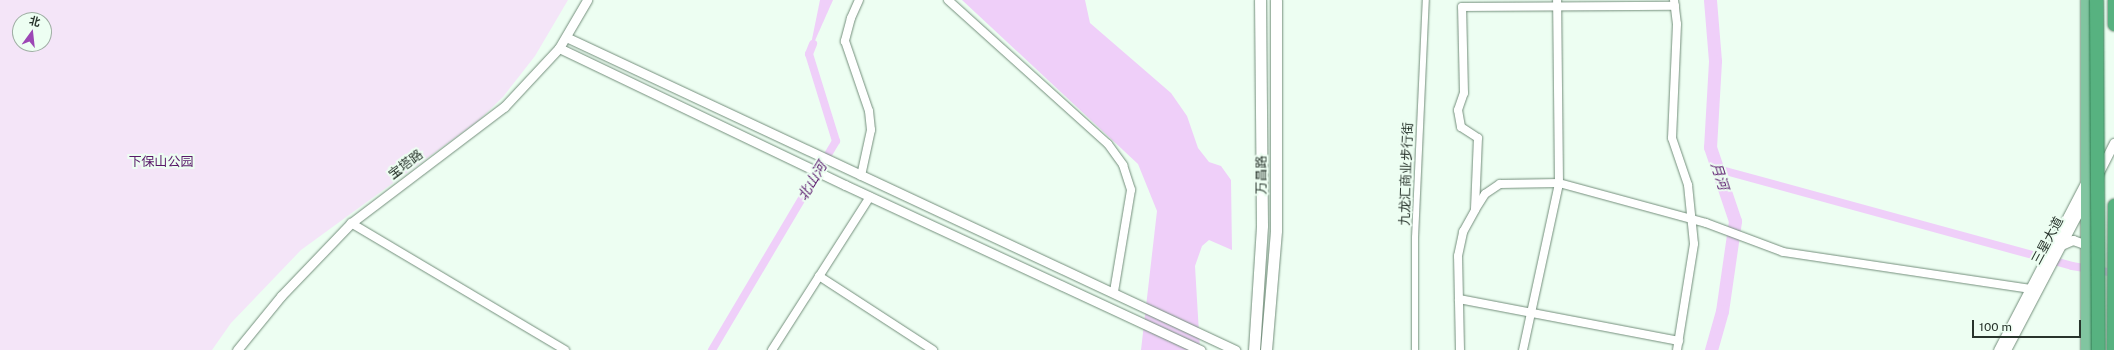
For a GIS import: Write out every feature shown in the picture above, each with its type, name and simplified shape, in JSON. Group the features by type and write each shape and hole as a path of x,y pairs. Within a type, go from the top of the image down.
{"highway":[{"path":"2096,0 2098,350"},
{"path":"2114,0 2114,24"},
{"path":"2113,350 2114,206"}],"main road":[{"name":"万昌路","path":"1254,350 1262,225 1260,0"},
{"name":"万昌路","path":"1266,350 1276,230 1276,0"},
{"path":"2087,0 2087,350"}],"street":[{"name":"宝塔路","path":"237,350 280,296 350,223 504,107 559,48 587,0"},
{"path":"859,0 851,18 845,41 869,111 871,130 861,176"},
{"path":"948,0 1108,144 1123,165 1131,190 1114,292"},
{"name":"九龙汇商业步行街","path":"1415,350 1415,238 1426,0"},
{"path":"1523,350 1559,183 1557,3"},
{"path":"1476,210 1478,138 1461,127 1458,110 1464,93 1462,6 1557,3 1674,3 1677,24 1672,138 1688,185 1694,244 1677,350"},
{"path":"566,38 802,147 850,171 1114,292 1235,350"},
{"path":"559,48 845,185 1201,350"},
{"name":"三星大道","path":"2051,256 2061,245 2114,144"},
{"name":"三星大道","path":"2006,350 2087,178"},
{"path":"1460,350 1458,256 1464,232 1485,194 1500,184 1559,183 1706,223 1784,252 2030,289"},
{"path":"772,350 870,196"},
{"path":"350,223 565,350"},
{"path":"2061,245 2076,240 2087,245"},
{"name":"三星大道","path":"1998,350 2030,289 2043,271"},
{"path":"819,276 931,350"},
{"path":"1459,299 1679,341"}],"green space":[{"name":"下保山公园","path":"0,0 568,0 535,56 503,97 478,121 301,250 231,323 212,350 0,350"}],"shaded area":[{"path":"820,0 833,0 809,54"},
{"path":"962,0 1085,0 1090,23 1171,93 1187,116 1198,148 1209,162 1221,166 1231,180 1232,250 1209,240 1202,246 1195,266 1200,350 1141,350 1157,211 1138,164"}],"waterway":[{"name":"月河","path":"1710,0 1715,61 1710,147 1735,221 1722,311 1711,350"},
{"name":"北山河","path":"712,350 836,141 809,54 813,44"},
{"path":"1718,169 2072,266 2114,273"}]}
